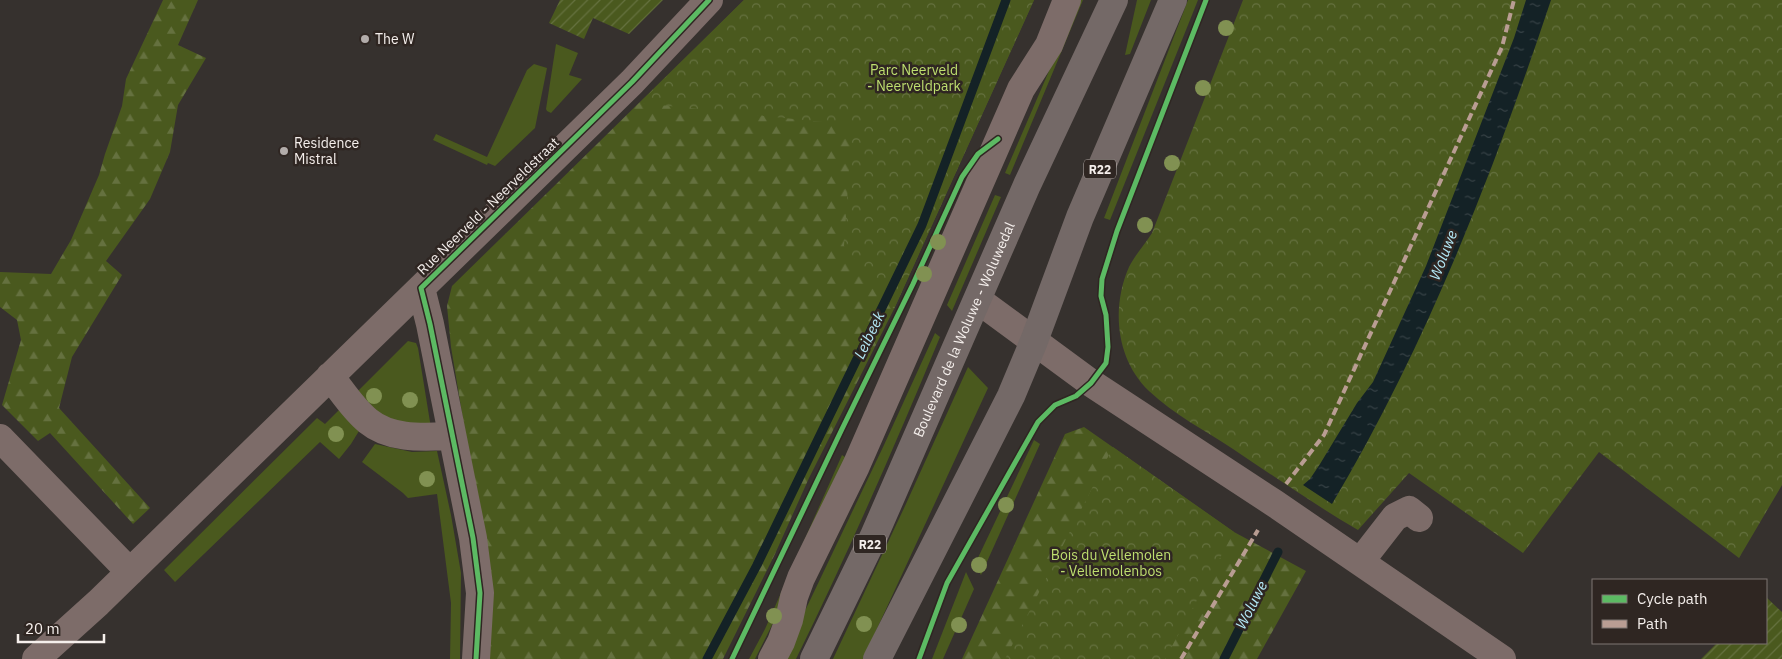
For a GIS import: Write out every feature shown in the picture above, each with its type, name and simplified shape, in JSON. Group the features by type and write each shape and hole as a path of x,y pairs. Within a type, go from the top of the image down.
{"highway":[{"name":"Boulevard de la Woluwe - Woluwedal","path":"814,659 873,538 1027,185 1114,0"},
{"name":"R22","path":"877,659 1011,396 1034,342 1080,217 1173,0"}],"street":[{"name":"Rue Neerveld - Neerveldstraat","path":"476,659 480,593 473,538 421,288 632,82 709,0"},
{"path":"772,659 786,627 794,597 802,578 860,458 1021,89 1049,45 1067,0"},
{"path":"36,659 89,612 421,288"},
{"path":"978,300 1127,407 1274,503 1502,659"},
{"path":"330,376 368,421 386,432 428,438 451,436"},
{"path":"0,438 130,572"},
{"path":"1360,562 1395,517 1408,510 1419,518"}],"green space":[{"path":"163,0 198,0 178,45 206,58 178,105 170,152 150,199 106,261 122,275 72,357 59,408 150,508 133,524 50,433 38,441 2,405 21,340 17,320 0,307 0,272 51,274 71,240 99,175 122,106 126,79"},
{"path":"560,0 663,0 629,34 593,18 584,39 549,23"},
{"path":"744,0 1034,0 894,309 809,478 775,554 723,659 485,659 489,575 451,347 447,306 452,286"},
{"name":"Parc Neerveld - Neerveldpark","path":"744,0 1034,0 894,309 844,246 852,125 640,103"},
{"path":"1076,0 1083,0 1010,175 1005,173 1052,64"},
{"path":"1137,0 1151,0 1130,54 1125,55"},
{"path":"1188,0 1198,0 1110,220 1104,218"},
{"path":"1243,0 1782,0 1782,485 1739,558 1599,452 1523,553 1409,473 1358,530 1179,415 1149,391 1129,364 1123,349 1119,316 1123,283 1131,263 1152,233"},
{"path":"556,44 578,53 569,75 582,79 551,113 546,109"},
{"path":"534,64 547,68 535,128 495,166 488,163 487,165 433,140 436,134 487,157 527,70"},
{"path":"995,195 1001,197 952,311 947,305"},
{"path":"935,333 940,337 853,539 796,659 782,659 884,445"},
{"path":"408,341 416,343 418,348 431,428 391,425 356,393"},
{"path":"968,367 988,388 863,659 833,659 905,506"},
{"path":"341,408 359,431 339,459 320,442 175,582 164,570 317,418 325,424"},
{"name":"Bois du Vellemolen - Vellemolenbos","path":"1084,427 1234,532 1306,571 1257,659 962,659 1065,434"},
{"path":"1034,440 1040,444 981,575 975,564"},
{"path":"375,444 412,452 437,451 461,573 460,659 450,659 451,603 437,494 408,498 362,462"},
{"path":"1113,447 1234,532 1165,659 1005,659"},
{"path":"842,455 848,459 785,599 755,659 749,659 765,629"},
{"path":"966,572 974,589 943,659 932,659"},
{"path":"1767,598 1782,612 1782,659 1701,659 1716,644 1767,644"}],"water":[{"path":"1526,0 1551,0 1506,130 1455,258 1427,321 1398,383 1332,504 1303,485 1310,479 1357,403 1373,382 1426,266 1514,38"}],"waterway":[{"name":"Leibeek","path":"707,659 757,565 922,225 1006,0"},
{"name":"Woluwe","path":"1224,659 1278,552"}],"marked path":[{"path":"1286,484 1324,435 1502,47 1514,0"},
{"path":"1181,659 1258,530"}],"cycle path":[{"path":"476,659 480,593 473,538 421,288 632,82 709,0"},
{"path":"919,659 947,583 1038,422 1055,405 1076,396 1091,383 1106,363 1108,347 1106,315 1101,296 1102,279 1117,231 1206,0"},
{"path":"732,659 913,284 962,177 978,154 998,139"}],"place":[{"name":"The W","path":"365,39"},
{"name":"Residence Mistral","path":"284,151"}]}
